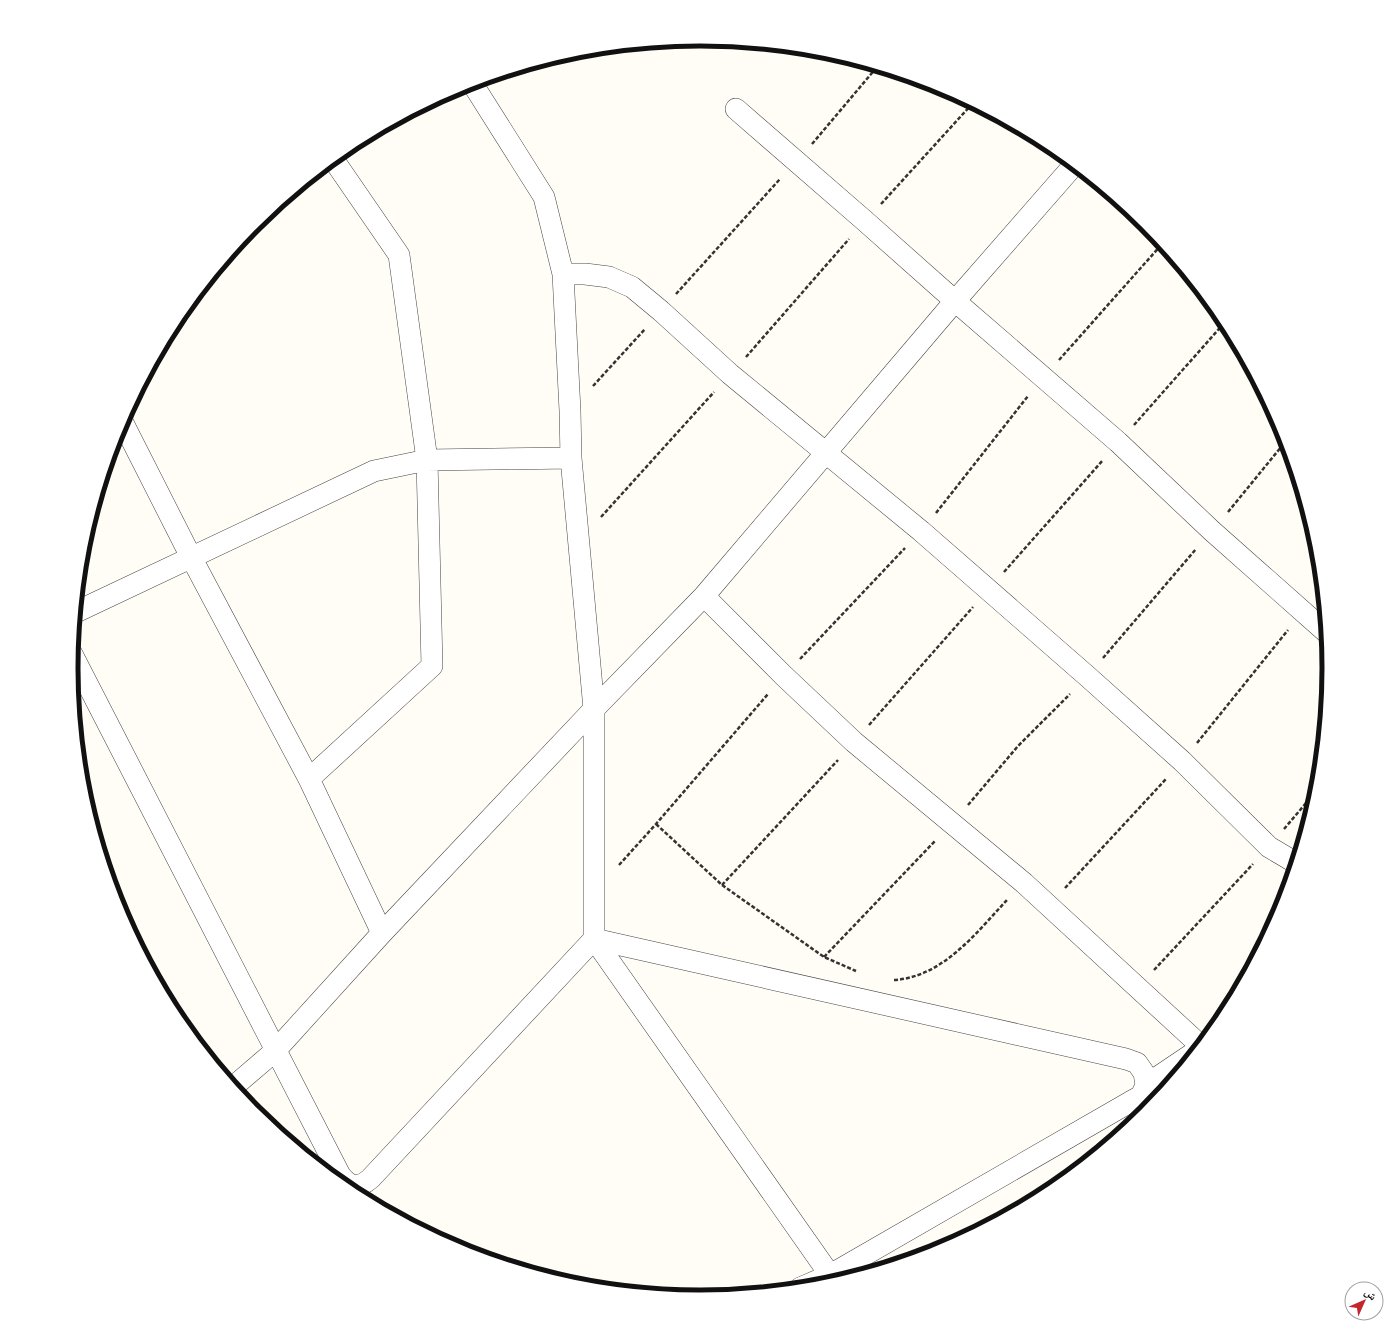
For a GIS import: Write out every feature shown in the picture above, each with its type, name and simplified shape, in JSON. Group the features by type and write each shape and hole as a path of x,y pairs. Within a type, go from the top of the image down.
{"street":[{"path":"475,88 544,197 563,274 570,411 570,458 594,709 594,939 830,1275"},
{"path":"736,109 865,221 954,301 1118,442 1212,531 1321,628"},
{"path":"309,779 432,666 427,460 399,255 336,164"},
{"path":"237,1084 276,1051 382,934 594,709 704,596 826,454 954,301 1071,169"},
{"path":"563,274 585,274 609,277 632,287 661,311 730,374 921,532 1087,676 1182,761 1269,847 1292,860"},
{"path":"126,428 191,557 309,779 382,934"},
{"path":"81,610 374,471 427,460 570,458"},
{"path":"704,596 784,676 854,742 1024,883 1137,989 1197,1043"},
{"path":"78,666 342,1177"},
{"path":"352,1185 355,1186 364,1184 372,1178 594,939"},
{"path":"594,939 1126,1059 1137,1063 1144,1073 1146,1085"},
{"path":"821,1279 1141,1096 1146,1085 1184,1060"}],"path":[{"path":"570,411 796,162 873,71"},
{"path":"579,540 969,107"},
{"path":"595,891 656,824 784,676 921,532 1044,377 1159,248"},
{"path":"824,957 952,824 1018,746 1087,676 1212,531 1281,447"},
{"path":"1137,989 1212,906 1269,847 1308,800"},
{"path":"656,824 722,885 824,957 848,969 862,973"},
{"path":"888,980 916,977 944,962 960,950 1024,883"}]}
